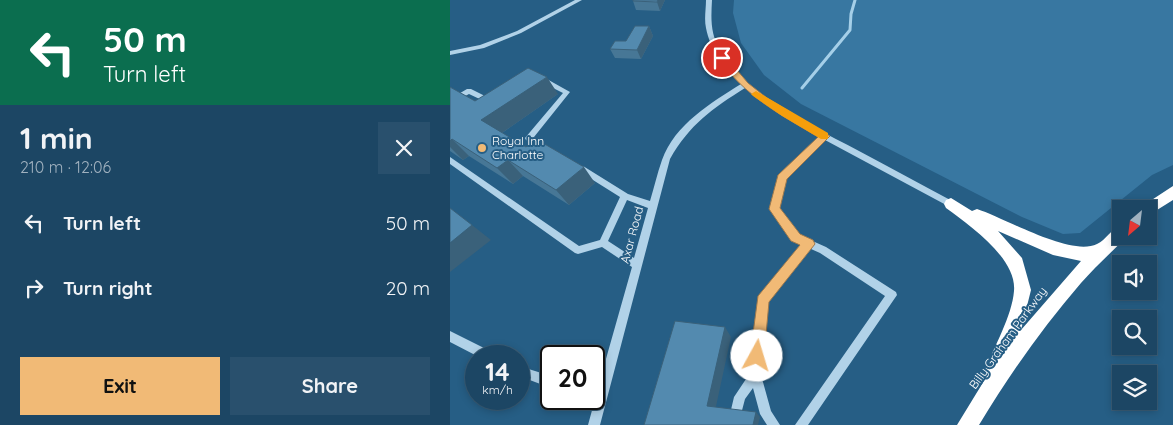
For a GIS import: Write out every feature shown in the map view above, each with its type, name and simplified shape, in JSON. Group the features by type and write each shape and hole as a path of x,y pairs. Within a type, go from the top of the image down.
{"highway":[{"path":"1158,203 1173,192"},
{"path":"951,204 1053,248 1077,254 1100,251"},
{"path":"951,204 988,231 1016,263 1023,290 1012,328 976,409"},
{"name":"Billy Graham Parkway","path":"967,425 1006,364 1051,304 1112,240"}],"street":[{"path":"450,53 482,47 519,32 579,0"},
{"path":"709,0 708,21 714,43 722,58 744,85 771,105 951,204"},
{"path":"532,75 567,92 529,138 554,152"},
{"name":"Axar Road","path":"605,367 638,265 666,159 674,142 685,127 707,109 744,85"},
{"path":"450,102 469,91 490,102 497,97"},
{"path":"801,425 892,295 823,250 796,238 774,209 782,178 825,136"},
{"path":"450,160 578,250 604,244 638,265"},
{"path":"570,162 625,196 653,206"},
{"path":"604,244 625,196"},
{"path":"774,425 766,414 755,375 763,300 809,244"},
{"path":"450,336 467,345"},
{"path":"736,414 740,397 755,375"},
{"name":"Axar Road","path":"594,425 596,410"}],"shaded area":[{"path":"734,0 1173,0 1173,165 1152,175 1121,200 1112,200 1112,207 1080,233 1063,234 1022,217 801,104 764,75 741,43 733,13"}],"building":[{"path":"633,0 658,0 657,2"},
{"path":"635,26 649,26 637,50 610,49 615,41 626,41"},
{"path":"528,68 547,77 481,120 526,147 536,139 584,167 556,190 508,160 497,168 452,139 450,141 450,87 475,101"},
{"path":"450,208 472,225 450,243"},
{"path":"675,321 725,327 707,406 756,412 753,425 644,425"}],"waterway":[{"path":"802,88 850,30 851,14 855,0"}],"slow traffic":[{"path":"756,94 824,136"}],"place":[{"name":"Royal Inn Charlotte","path":"482,148"}],"route":[{"path":"722,58 744,85 786,114 825,136 782,178 774,209 796,238 809,244 763,300 757,356"}]}
